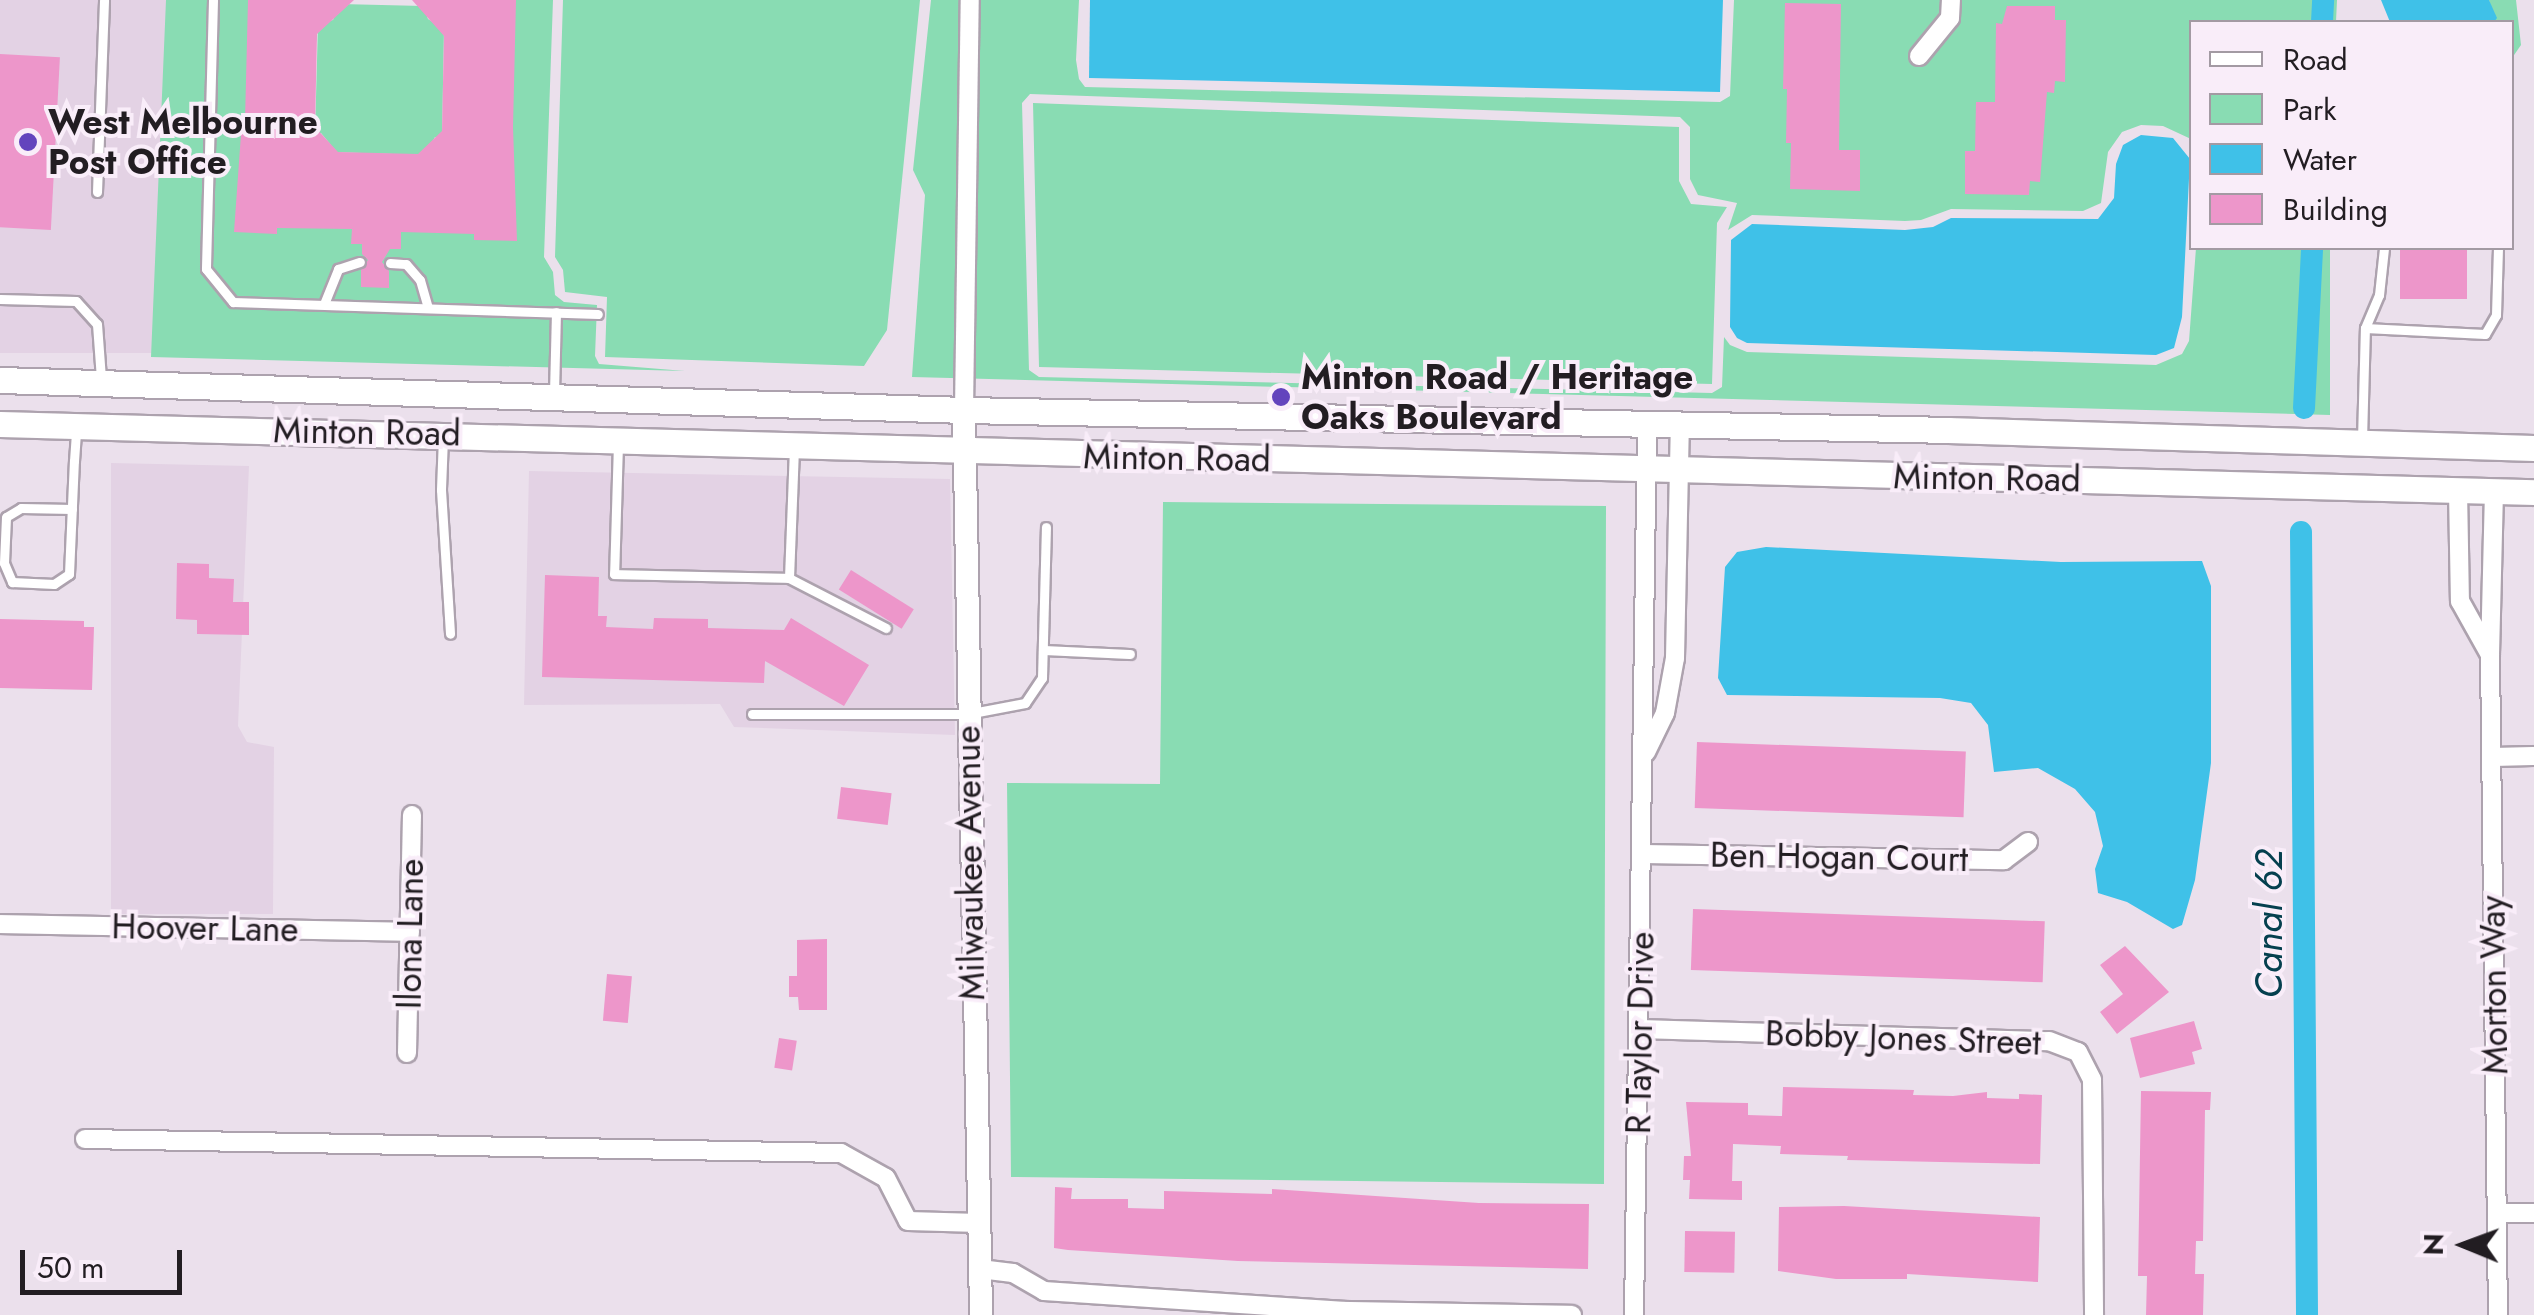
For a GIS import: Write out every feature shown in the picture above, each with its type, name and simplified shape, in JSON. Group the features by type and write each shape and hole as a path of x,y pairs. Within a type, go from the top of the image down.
{"main road":[{"name":"Minton Road","path":"0,380 964,410 1680,424 2534,448"},
{"name":"Minton Road","path":"0,424 2534,492"}],"street":[{"path":"964,410 970,0"},
{"path":"1919,56 1950,18 1950,0"},
{"name":"Milwaukee Avenue","path":"964,410 981,1315"},
{"name":"R Taylor Drive","path":"1634,1315 1646,752 1640,728 1647,424"},
{"name":"R Taylor Drive","path":"1646,752 1665,714 1672,672 1680,424"},
{"name":"Morton Way","path":"2458,490 2460,602 2490,655"},
{"name":"Morton Way","path":"2494,491 2490,655 2498,1315"},
{"path":"1643,583 1676,584"},
{"path":"1642,669 1672,672"},
{"path":"2492,757 2534,756"},
{"name":"Ilona Lane","path":"407,1054 412,815"},
{"name":"Ben Hogan Court","path":"1644,854 2004,860 2028,842"},
{"name":"Hoover Lane","path":"0,924 410,932"},
{"name":"Bobby Jones Street","path":"1640,1029 2049,1041 2078,1052 2092,1080 2094,1315"},
{"path":"85,1138 841,1153 886,1178 908,1222 978,1223"},
{"path":"2497,1213 2534,1213"},
{"path":"980,1269 1012,1273 1044,1291 1345,1313 1572,1315"}],"lane":[{"path":"97,192 104,0"},
{"path":"212,0 206,269 233,302 598,314"},
{"path":"2362,442 2366,328 2379,295 2384,250"},
{"path":"2366,328 2485,334 2496,315 2498,250"},
{"path":"324,304 338,269 360,262"},
{"path":"390,262 406,264 420,280 428,308"},
{"path":"0,299 76,301 96,324 102,383"},
{"path":"554,396 556,312"},
{"path":"72,510 12,510 6,517 4,563 12,582 54,584 69,574 76,426"},
{"path":"443,434 450,634"},
{"path":"618,439 614,574 789,578 886,628"},
{"path":"789,578 794,446"},
{"path":"752,714 967,714 1025,704 1042,678 1046,528"},
{"path":"1043,650 1130,654"}],"shaded area":[{"path":"0,0 166,0 166,353 0,353"},
{"path":"111,463 249,466 238,726 247,742 274,747 273,914 111,914"},
{"path":"529,471 950,479 955,735 734,727 720,704 524,705"}],"green space":[{"path":"166,0 329,0 320,9 305,137 318,153 424,164 444,149 455,40 431,0 553,0 544,257 553,272 555,295 564,302 597,305 595,356 599,364 685,371 151,357"},
{"path":"563,0 920,0 887,330 864,366 605,357 607,297 565,292 563,270 555,257"},
{"path":"931,0 1079,0 1076,60 1079,79 1085,87 1720,102 1730,96 1734,0 2337,0 2336,20 2189,20 2189,138 2163,126 2141,125 2122,132 2108,152 2101,203 2083,211 1951,209 1921,220 1905,221 1752,215 1728,230 1737,203 1698,195 1690,179 1690,127 1680,117 1030,94 1022,103 1029,370 1039,377 1712,393 1722,387 1724,337 1730,345 1747,352 2156,365 2182,354 2189,341 2196,250 2330,250 2330,415 912,377 925,195 913,170"},
{"path":"2489,0 2516,0 2521,45 2514,55 2514,20 2494,20"},
{"path":"340,4 423,6 428,19 444,29 442,138 435,137 425,155 330,152 331,145 321,133 315,134 318,24 333,20"},
{"path":"1033,103 1679,127 1679,181 1691,204 1727,207 1717,223 1712,384 1039,367"},
{"path":"1163,502 1606,506 1604,1184 1011,1177 1007,783 1160,784"}],"water":[{"path":"1090,0 1723,0 1720,92 1089,78"},
{"path":"2381,0 2489,0 2497,18 2496,20 2389,20"},
{"path":"2141,135 2173,138 2189,158 2182,317 2174,348 2156,355 1747,343 1737,338 1730,327 1731,240 1752,224 1905,230 1933,227 1951,218 2098,219 2114,198 2116,164 2123,145"},
{"path":"1766,547 2061,562 2202,561 2211,586 2211,763 2195,880 2182,925 2173,929 2127,902 2098,893 2095,869 2103,846 2095,812 2075,789 2038,768 1994,772 1988,725 1971,703 1940,698 1727,695 1718,678 1725,567 1737,552"}],"building":[{"path":"248,0 354,0 317,34 315,127 338,152 418,154 442,131 444,36 412,0 516,0 513,127 517,241 474,240 474,234 401,232 401,249 390,249 382,262 389,271 389,288 361,287 361,270 368,260 362,254 362,244 351,244 352,229 277,228 277,234 234,232 245,120"},
{"path":"1785,3 1841,4 1839,150 1860,150 1860,191 1790,189 1791,143 1786,143 1787,89 1783,89"},
{"path":"2007,6 2055,6 2055,20 2066,20 2065,82 2055,81 2054,93 2047,92 2040,182 2030,181 2029,195 1965,194 1965,151 1975,151 1976,102 1995,102 1996,23 2002,24"},
{"name":"West Melbourne Post Office","path":"0,54 60,57 51,230 0,227"},
{"path":"2400,250 2467,250 2467,299 2400,299"},
{"path":"177,563 209,564 209,578 234,579 233,602 249,602 249,635 197,634 197,620 176,619"},
{"path":"851,570 914,609 902,629 839,590"},
{"path":"545,575 599,577 598,616 607,616 606,627 653,629 654,618 708,619 708,628 784,630 791,618 869,665 844,706 765,661 764,683 542,677"},
{"path":"0,619 84,621 84,627 94,627 92,690 0,688"},
{"path":"1697,742 1966,751 1964,817 1695,808"},
{"path":"841,787 892,793 888,825 837,819"},
{"path":"1693,909 2045,921 2043,982 1691,970"},
{"path":"827,939 827,1010 799,1010 798,997 789,997 789,976 797,976 797,940"},
{"path":"2125,946 2169,992 2117,1034 2100,1012 2123,994 2100,965"},
{"path":"607,974 632,976 628,1023 603,1021"},
{"path":"2194,1021 2202,1049 2192,1052 2195,1064 2140,1078 2130,1038"},
{"path":"779,1038 797,1041 792,1070 774,1068"},
{"path":"1783,1087 1914,1090 1913,1095 1953,1096 1987,1092 1987,1098 2019,1099 2019,1094 2042,1095 2040,1164 1847,1160 1848,1156 1780,1154 1781,1146 1733,1144 1732,1181 1742,1181 1742,1200 1689,1199 1690,1180 1683,1180 1684,1156 1691,1156 1686,1102 1748,1103 1748,1115 1782,1116"},
{"path":"2141,1091 2211,1092 2210,1110 2205,1110 2203,1241 2196,1241 2195,1274 2204,1274 2203,1315 2146,1315 2147,1276 2138,1276"},
{"path":"1055,1187 1072,1188 1071,1199 1128,1199 1128,1208 1164,1209 1164,1191 1272,1194 1272,1189 1479,1203 1589,1204 1588,1269 1238,1261 1054,1248"},
{"path":"1844,1206 2040,1217 2038,1282 1907,1274 1907,1279 1836,1279 1778,1271 1779,1207"},
{"path":"1685,1231 1735,1232 1734,1273 1684,1272"}],"waterway":[{"name":"Canal 62","path":"2322,20 2323,0"},
{"name":"Canal 62","path":"2304,408 2312,250"},
{"name":"Canal 62","path":"2301,532 2307,1315"}],"place":[{"name":"West Melbourne Post Office","path":"28,142"},
{"name":"Minton Road / Heritage Oaks Boulevard","path":"1281,397"}]}
